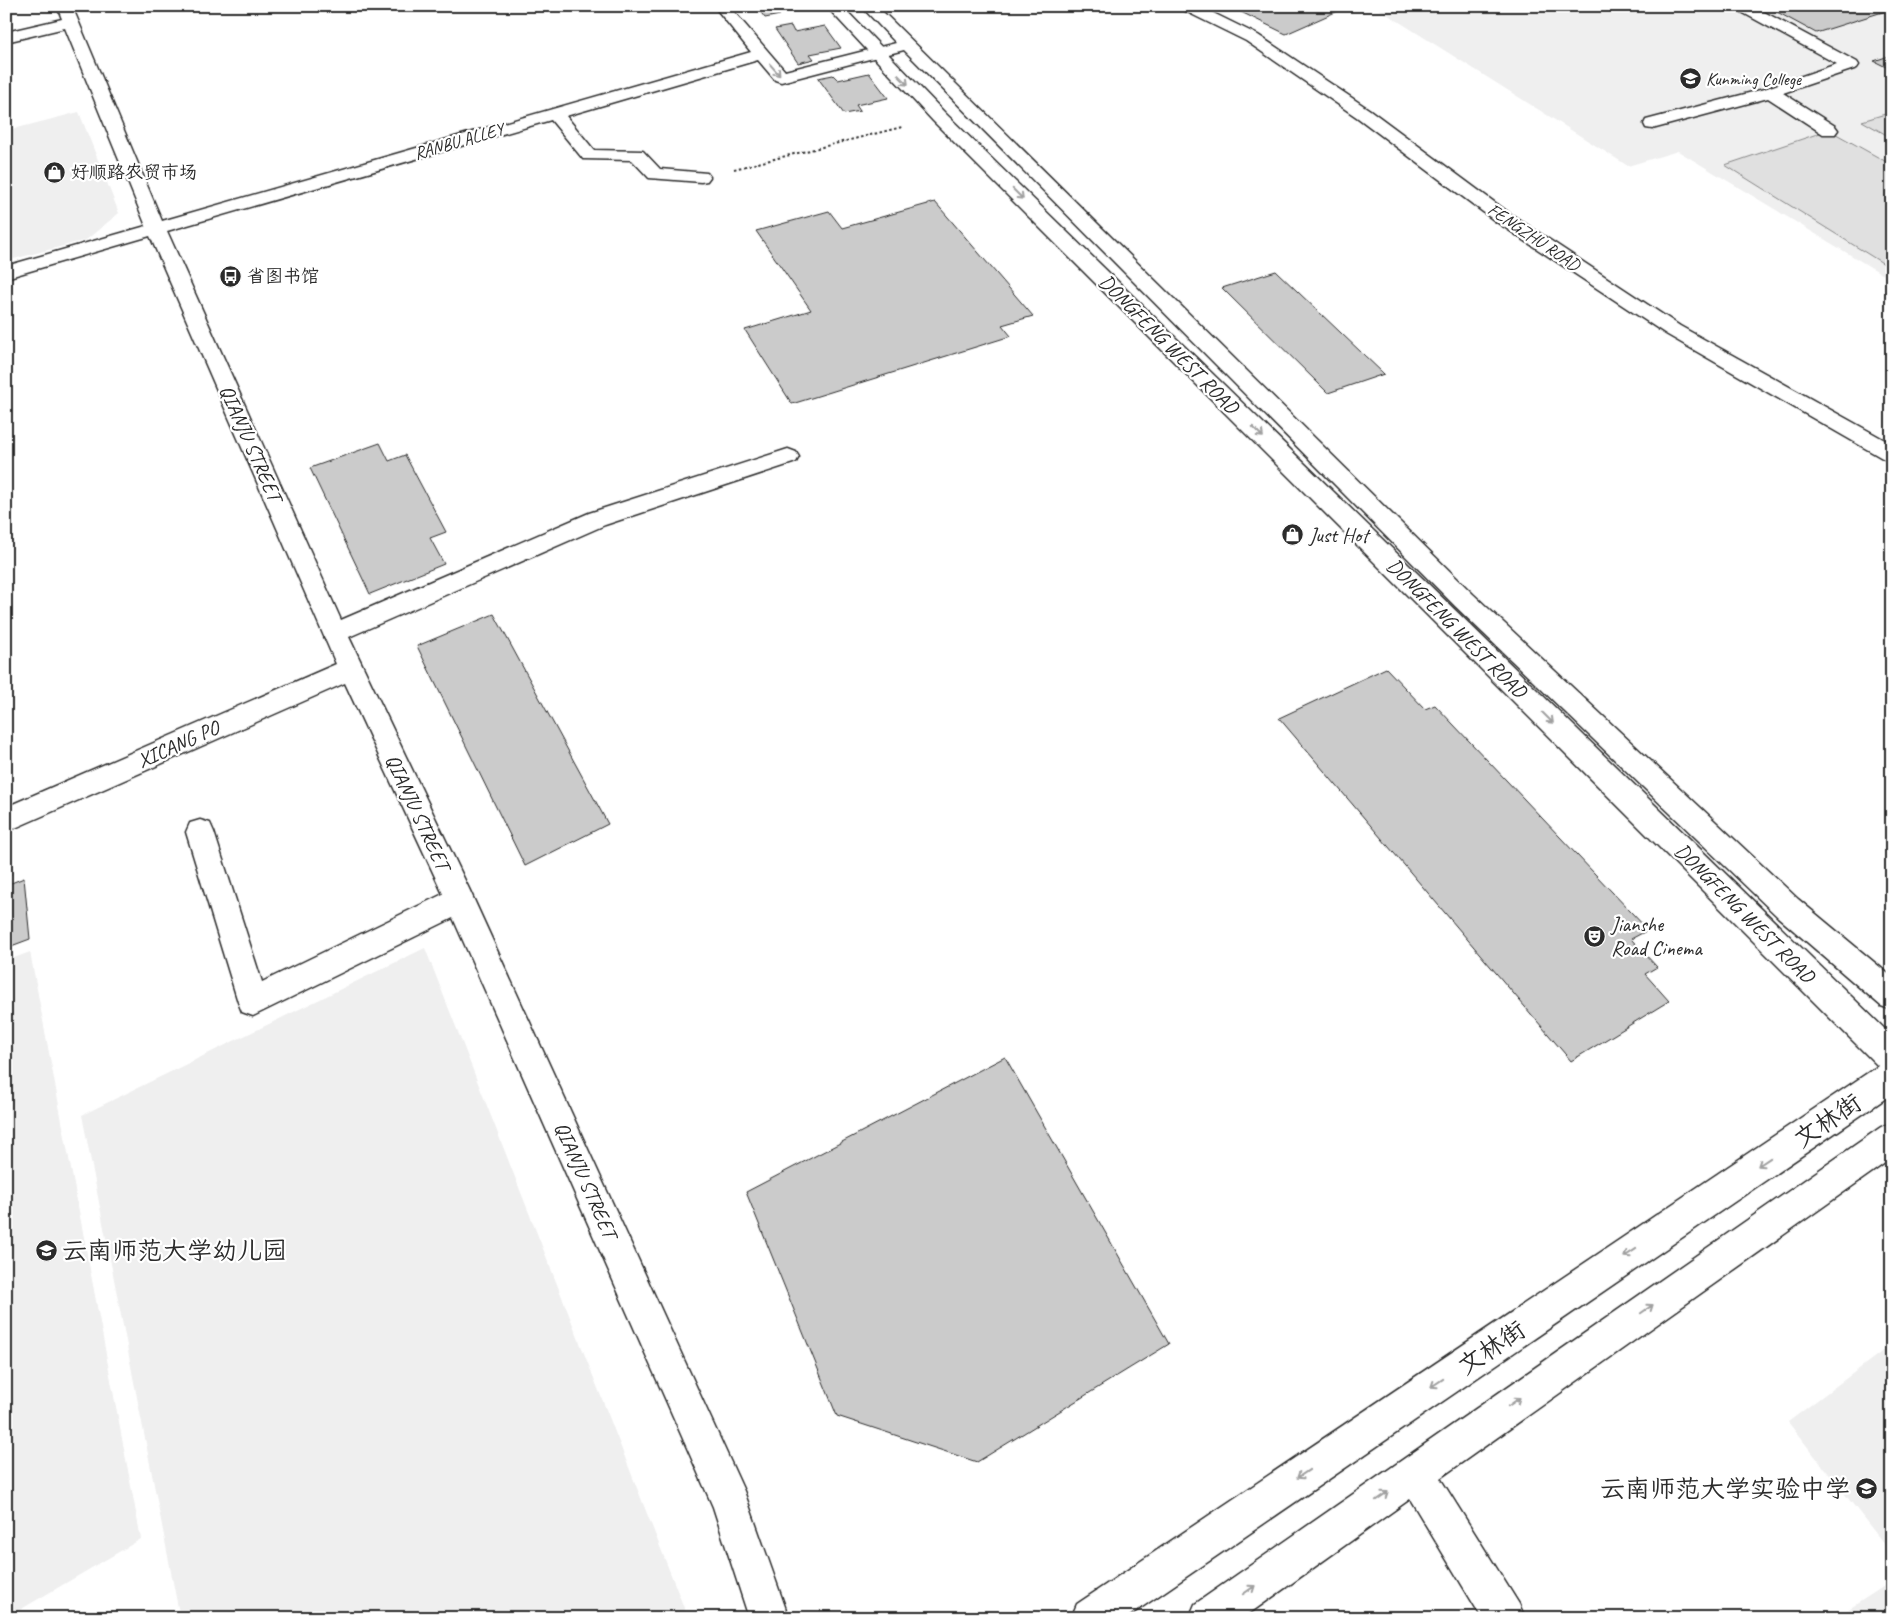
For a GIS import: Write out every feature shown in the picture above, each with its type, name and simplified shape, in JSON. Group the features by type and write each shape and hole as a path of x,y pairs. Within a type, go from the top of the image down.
{"street":[{"name":"QIANJU STREET","path":"64,6 156,228 350,669 460,900 731,1504 769,1618"},
{"path":"722,6 781,77 907,45"},
{"name":"DONGFENG WEST ROAD","path":"833,6 939,117 1892,1058"},
{"name":"DONGFENG WEST ROAD","path":"868,6 1464,600 1788,908 1892,996"},
{"name":"FENGZHU ROAD","path":"1186,6 1252,38 1364,114 1502,217 1673,330 1892,454"},
{"path":"1652,124 1770,92 1852,65 1741,6"},
{"path":"6,38 71,22"},
{"name":"RANBU ALLEY","path":"6,272 762,54"},
{"path":"1770,92 1830,130"},
{"path":"555,114 590,155 637,155 655,174 701,177"},
{"path":"334,633 597,519 788,457"},
{"name":"XICANG PO","path":"6,820 350,669"},
{"path":"200,832 253,1002 460,900"},
{"name":"文林街","path":"1090,1618 1892,1076"},
{"path":"1209,1618 1892,1138"},
{"path":"1415,1472 1505,1618"}],"path":[{"path":"701,177 939,117"}],"shaded area":[{"name":"Kunming College","path":"1374,6 1892,6 1892,280 1678,151 1628,166"},
{"name":"好顺路农贸市场","path":"79,112 119,213 86,240 6,261 6,131"},
{"path":"1892,112 1892,138 1862,121"},
{"path":"1829,130 1892,165 1892,269 1725,165"},
{"path":"425,948 688,1618 180,1618 82,1115"},
{"name":"云南师范大学幼儿园","path":"30,952 141,1539 6,1618 6,961"},
{"name":"云南师范大学实验中学","path":"1892,1344 1892,1554 1788,1422"},
{"path":"1892,1581 1892,1618 1835,1618"}],"building":[{"path":"756,6 797,6 776,10 780,15 765,18"},
{"path":"1249,6 1349,6 1286,34 1239,11"},
{"path":"1766,6 1892,6 1892,9 1816,33"},
{"path":"791,26 794,32 825,26 841,48 810,54 814,59 798,63 775,29"},
{"path":"1892,55 1892,70 1874,61"},
{"path":"869,73 888,98 856,105 860,111 844,114 818,78 833,75 838,80"},
{"path":"935,202 1033,316 1002,325 1011,336 792,404 745,330 811,310 756,231 829,211 842,228"},
{"path":"1276,271 1384,374 1328,393 1222,288"},
{"path":"380,443 389,461 405,455 446,532 430,538 444,564 370,594 310,468"},
{"path":"494,614 608,824 525,866 417,646"},
{"path":"1386,668 1425,709 1435,705 1648,930 1631,939 1657,967 1645,974 1669,1001 1571,1061 1279,718"},
{"path":"9,856 11,875 6,876 6,857"},
{"path":"24,878 30,939 6,948 6,885"},
{"path":"1005,1057 1169,1344 977,1462 837,1416 746,1192"}],"place":[{"name":"Kunming College","path":"1690,79"},
{"name":"好顺路农贸市场","path":"55,172"},
{"name":"省图书馆","path":"231,276"},
{"name":"Just Hot","path":"1293,535"},
{"name":"Jianshe Road Cinema","path":"1595,936"},
{"name":"云南师范大学幼儿园","path":"46,1250"},
{"name":"云南师范大学实验中学","path":"1866,1488"}]}
